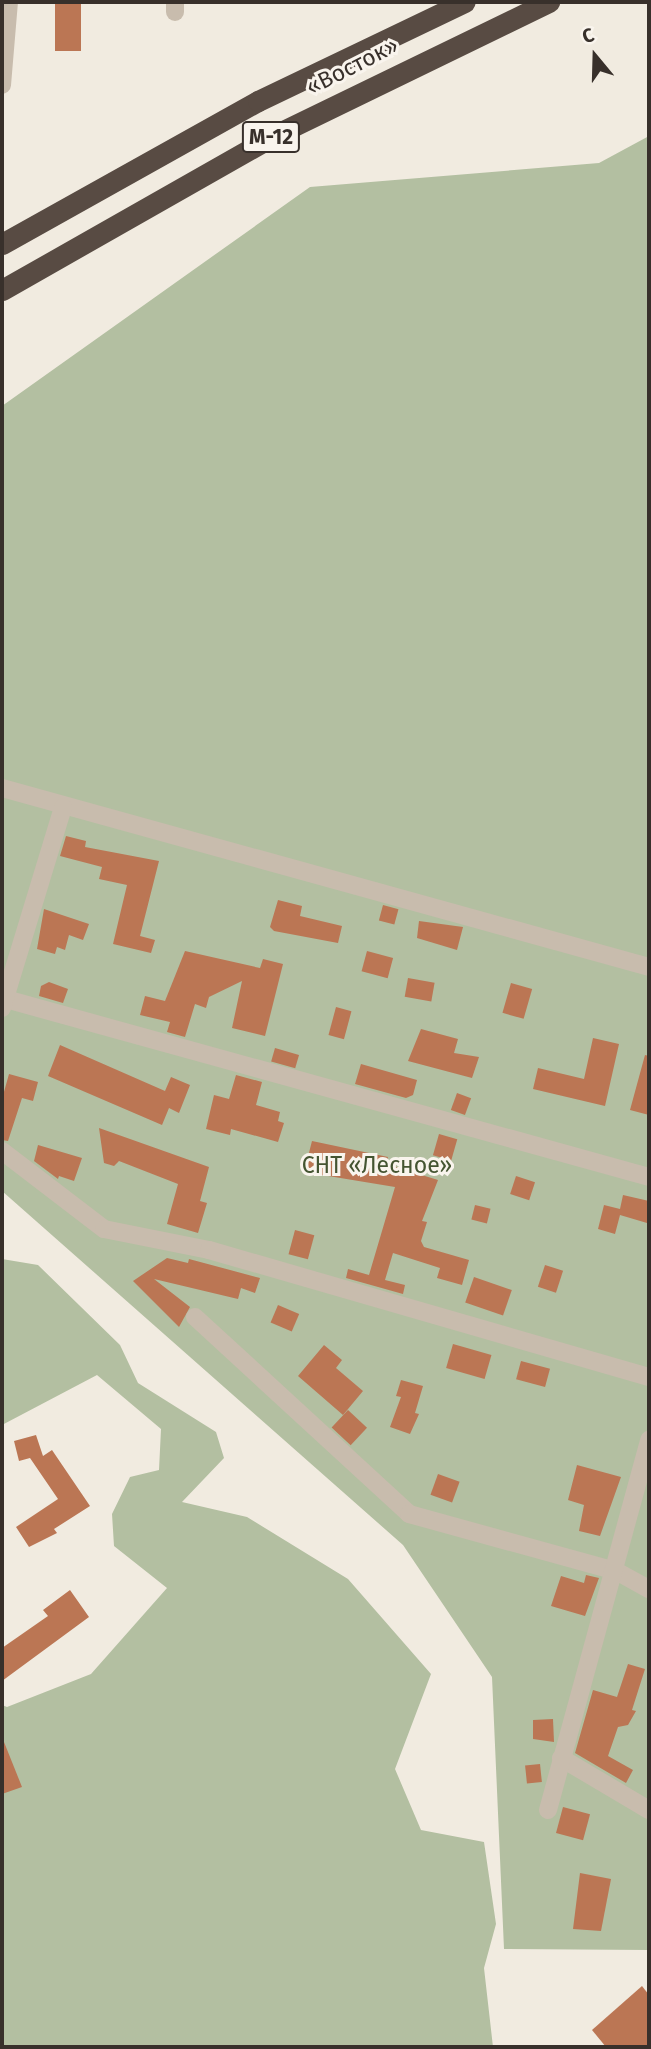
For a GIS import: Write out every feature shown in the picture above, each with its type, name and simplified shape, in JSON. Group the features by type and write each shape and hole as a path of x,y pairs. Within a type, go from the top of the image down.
{"highway":[{"name":"«Восток»","path":"2,244 258,101 465,2"},
{"name":"«Восток»","path":"2,290 273,136 549,2"}],"street":[{"path":"2,85 9,2"},
{"path":"2,788 649,967"},
{"path":"63,807 3,1002 649,1177"},
{"path":"2,1151 104,1229 209,1250 649,1377"},
{"path":"195,1317 409,1514 616,1571 649,1589"},
{"path":"548,1810 616,1571 649,1440"},
{"path":"561,1758 649,1811"}],"green space":[{"name":"СНТ «Лесное»","path":"649,136 649,1950 504,1949 492,1677 403,1545 2,1191 2,406 310,187 599,163"},
{"path":"2,1259 38,1265 120,1345 138,1383 216,1432 224,1458 182,1502 247,1517 348,1579 431,1674 395,1769 421,1830 484,1842 496,1924 484,1968 493,2047 2,2047 2,1705 7,1707 91,1674 167,1588 114,1546 112,1514 130,1477 159,1470 161,1429 97,1375 2,1425"}],"building":[{"path":"55,2 81,2 81,51 55,51"},
{"path":"66,836 86,841 85,847 159,861 140,936 155,940 151,953 113,944 127,885 99,879 102,867 60,856"},
{"path":"278,900 302,906 300,916 342,926 338,943 274,931 270,927"},
{"path":"383,905 398,909 394,925 379,920"},
{"path":"44,909 89,924 83,940 69,935 65,950 57,947 55,954 37,949"},
{"path":"419,921 463,927 457,950 417,938"},
{"path":"185,951 260,968 263,959 283,964 265,1036 232,1028 242,981 209,997 206,1008 195,1004 185,1037 167,1032 170,1022 140,1015 145,996 165,1001"},
{"path":"367,951 393,958 388,978 362,971"},
{"path":"408,978 435,983 431,1001 405,997"},
{"path":"49,982 68,989 63,1003 39,996 41,986"},
{"path":"511,983 532,989 524,1019 502,1013"},
{"path":"336,1007 351,1011 344,1039 328,1035"},
{"path":"421,1029 458,1039 454,1053 479,1057 472,1078 408,1061"},
{"path":"593,1038 619,1044 605,1106 533,1089 538,1068 584,1079"},
{"path":"60,1045 165,1091 171,1077 190,1085 179,1113 169,1108 162,1125 48,1076"},
{"path":"275,1048 299,1055 295,1068 271,1061"},
{"path":"645,1055 649,1056 649,1115 630,1110"},
{"path":"361,1064 417,1080 413,1095 406,1098 355,1084"},
{"path":"9,1074 38,1082 33,1101 22,1098 8,1141 2,1140 2,1099"},
{"path":"236,1075 262,1082 256,1105 280,1112 278,1121 284,1123 278,1142 231,1129 230,1135 206,1129 214,1095 229,1099"},
{"path":"457,1093 471,1098 465,1115 451,1110"},
{"path":"99,1128 209,1167 200,1201 207,1203 198,1233 167,1224 178,1184 119,1161 114,1166 104,1163"},
{"path":"439,1134 457,1139 451,1160 433,1155"},
{"path":"312,1141 388,1157 386,1164 438,1180 422,1221 427,1222 421,1241 424,1247 469,1260 462,1285 437,1278 440,1268 393,1253 385,1280 405,1285 403,1294 346,1278 348,1269 369,1275 395,1187 304,1172"},
{"path":"38,1145 82,1158 74,1181 59,1176 58,1179 34,1161"},
{"path":"516,1176 535,1182 529,1200 510,1194"},
{"path":"623,1195 649,1201 647,1223 620,1215 615,1234 598,1229 604,1205 620,1209"},
{"path":"475,1205 491,1209 487,1223 471,1220"},
{"path":"295,1230 314,1235 308,1259 289,1254"},
{"path":"167,1258 188,1263 189,1259 260,1278 255,1293 241,1288 238,1299 154,1279 190,1307 179,1327 133,1281"},
{"path":"545,1265 563,1271 556,1293 538,1287"},
{"path":"474,1277 512,1290 503,1316 465,1303"},
{"path":"278,1305 299,1314 292,1331 271,1322"},
{"path":"453,1344 491,1355 485,1379 446,1368"},
{"path":"324,1345 342,1360 336,1368 363,1391 343,1415 298,1376"},
{"path":"521,1361 550,1369 545,1387 516,1379"},
{"path":"401,1380 423,1386 415,1413 419,1414 410,1434 390,1427 401,1397 396,1396"},
{"path":"348,1410 367,1428 351,1445 332,1428"},
{"path":"36,1435 43,1456 52,1450 90,1506 54,1529 57,1533 29,1547 16,1527 58,1499 30,1458 19,1461 14,1441"},
{"path":"577,1465 621,1477 600,1536 579,1531 584,1505 568,1500"},
{"path":"438,1474 460,1482 452,1503 430,1495"},
{"path":"586,1575 599,1578 585,1616 551,1606 561,1576 584,1583"},
{"path":"70,1590 89,1617 2,1681 2,1648 48,1616 43,1610"},
{"path":"628,1664 645,1669 632,1710 636,1711 628,1725 618,1727 608,1756 633,1770 626,1783 575,1753 593,1690 617,1697"},
{"path":"553,1719 554,1742 533,1739 533,1720"},
{"path":"2,1737 22,1787 2,1794"},
{"path":"540,1764 542,1782 527,1783 525,1766"},
{"path":"563,1807 590,1814 583,1840 556,1833"},
{"path":"580,1873 611,1879 601,1931 573,1929"},
{"path":"642,1986 649,1995 649,2047 606,2047 592,2030"}]}
